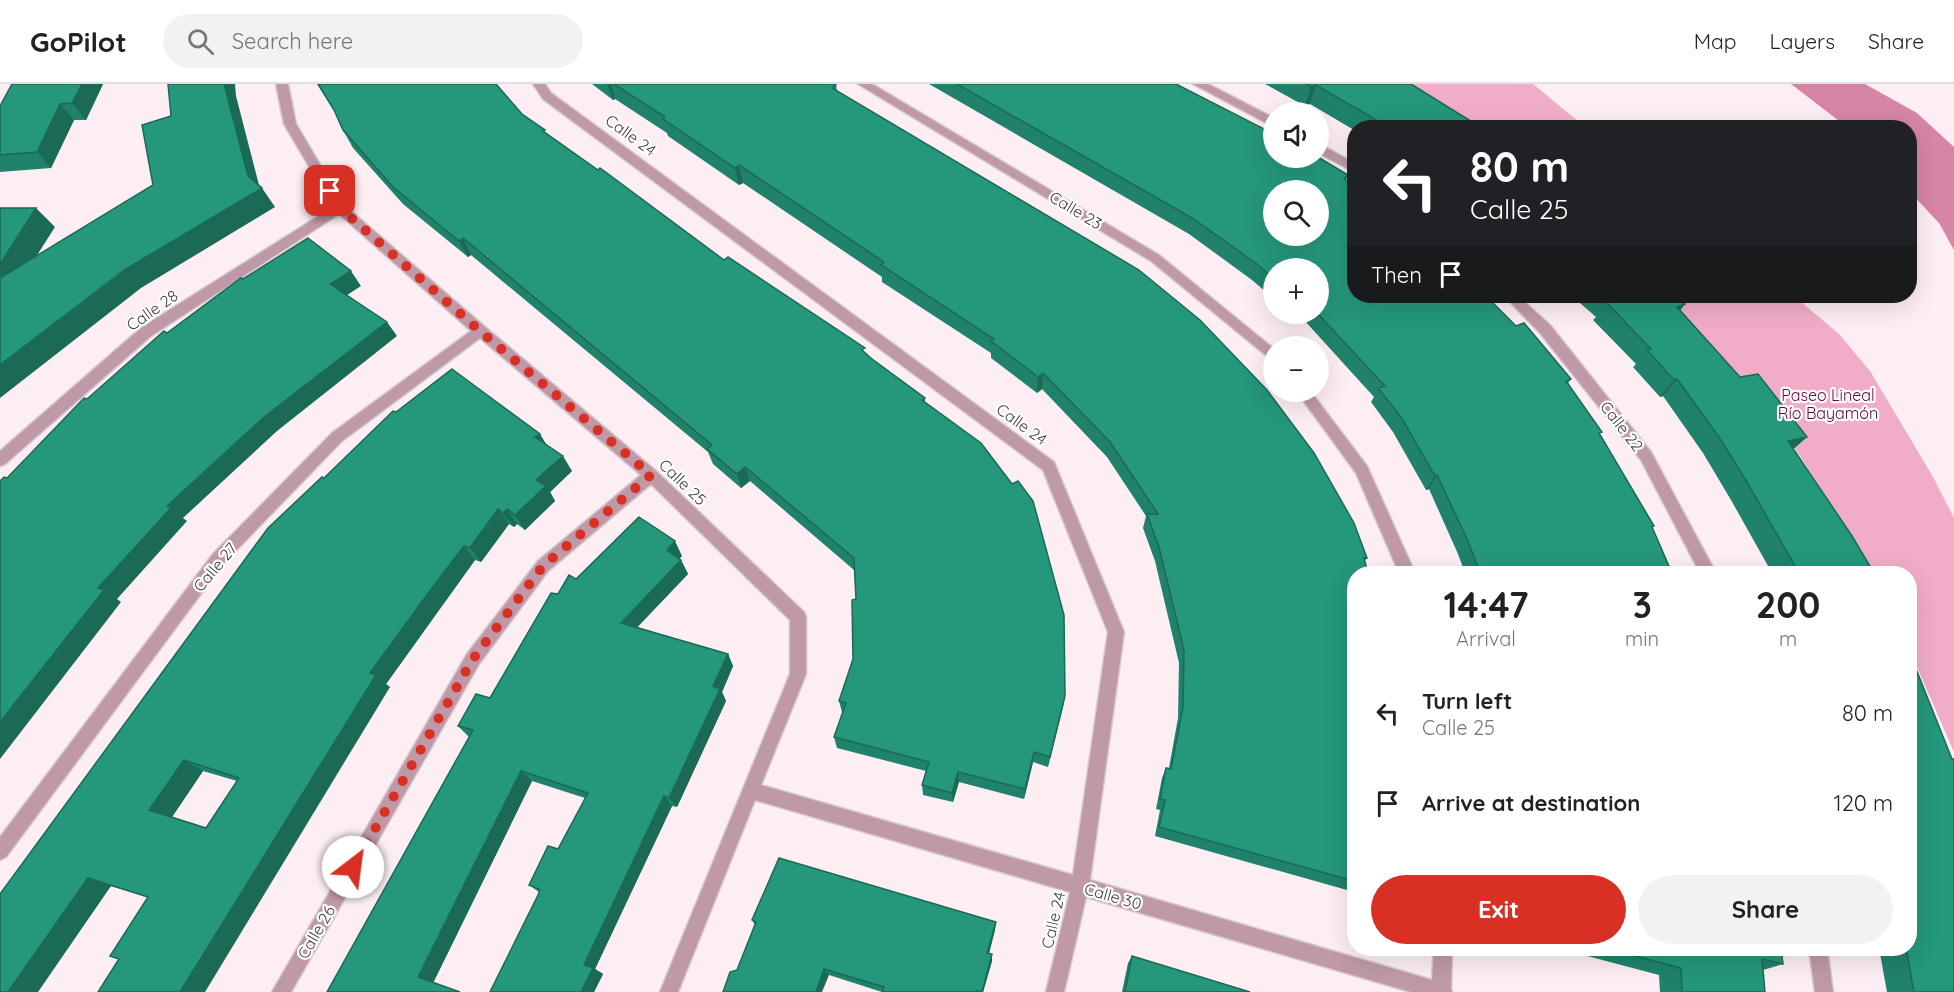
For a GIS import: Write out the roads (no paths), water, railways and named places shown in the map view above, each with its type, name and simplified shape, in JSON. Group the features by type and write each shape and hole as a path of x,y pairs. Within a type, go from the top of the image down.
{"street":[{"name":"Calle 25","path":"282,84 290,124 340,208 480,331 651,475 798,618 798,674 749,790 669,992"},
{"name":"Calle 24","path":"538,84 547,96 1049,466 1116,632 1080,886 1055,992"},
{"name":"Calle 23","path":"864,84 1155,258 1263,348"},
{"path":"1199,84 1263,117"},
{"path":"1329,153 1347,164"},
{"name":"Calle 28","path":"0,460 146,332 340,208"},
{"name":"Calle 22","path":"1517,303 1545,329 1646,456 1704,566"},
{"name":"Calle 27","path":"0,851 218,559 337,437 480,331"},
{"path":"1311,402 1362,470 1404,566"},
{"name":"Calle 26","path":"281,992 473,659 543,566 651,475"},
{"name":"Calle 30","path":"749,790 1441,992"},
{"path":"1441,992 1443,956"},
{"path":"1819,956 1824,992"}],"park label":[{"name":"Paseo Lineal Río Bayamón","path":"1828,404"}]}
